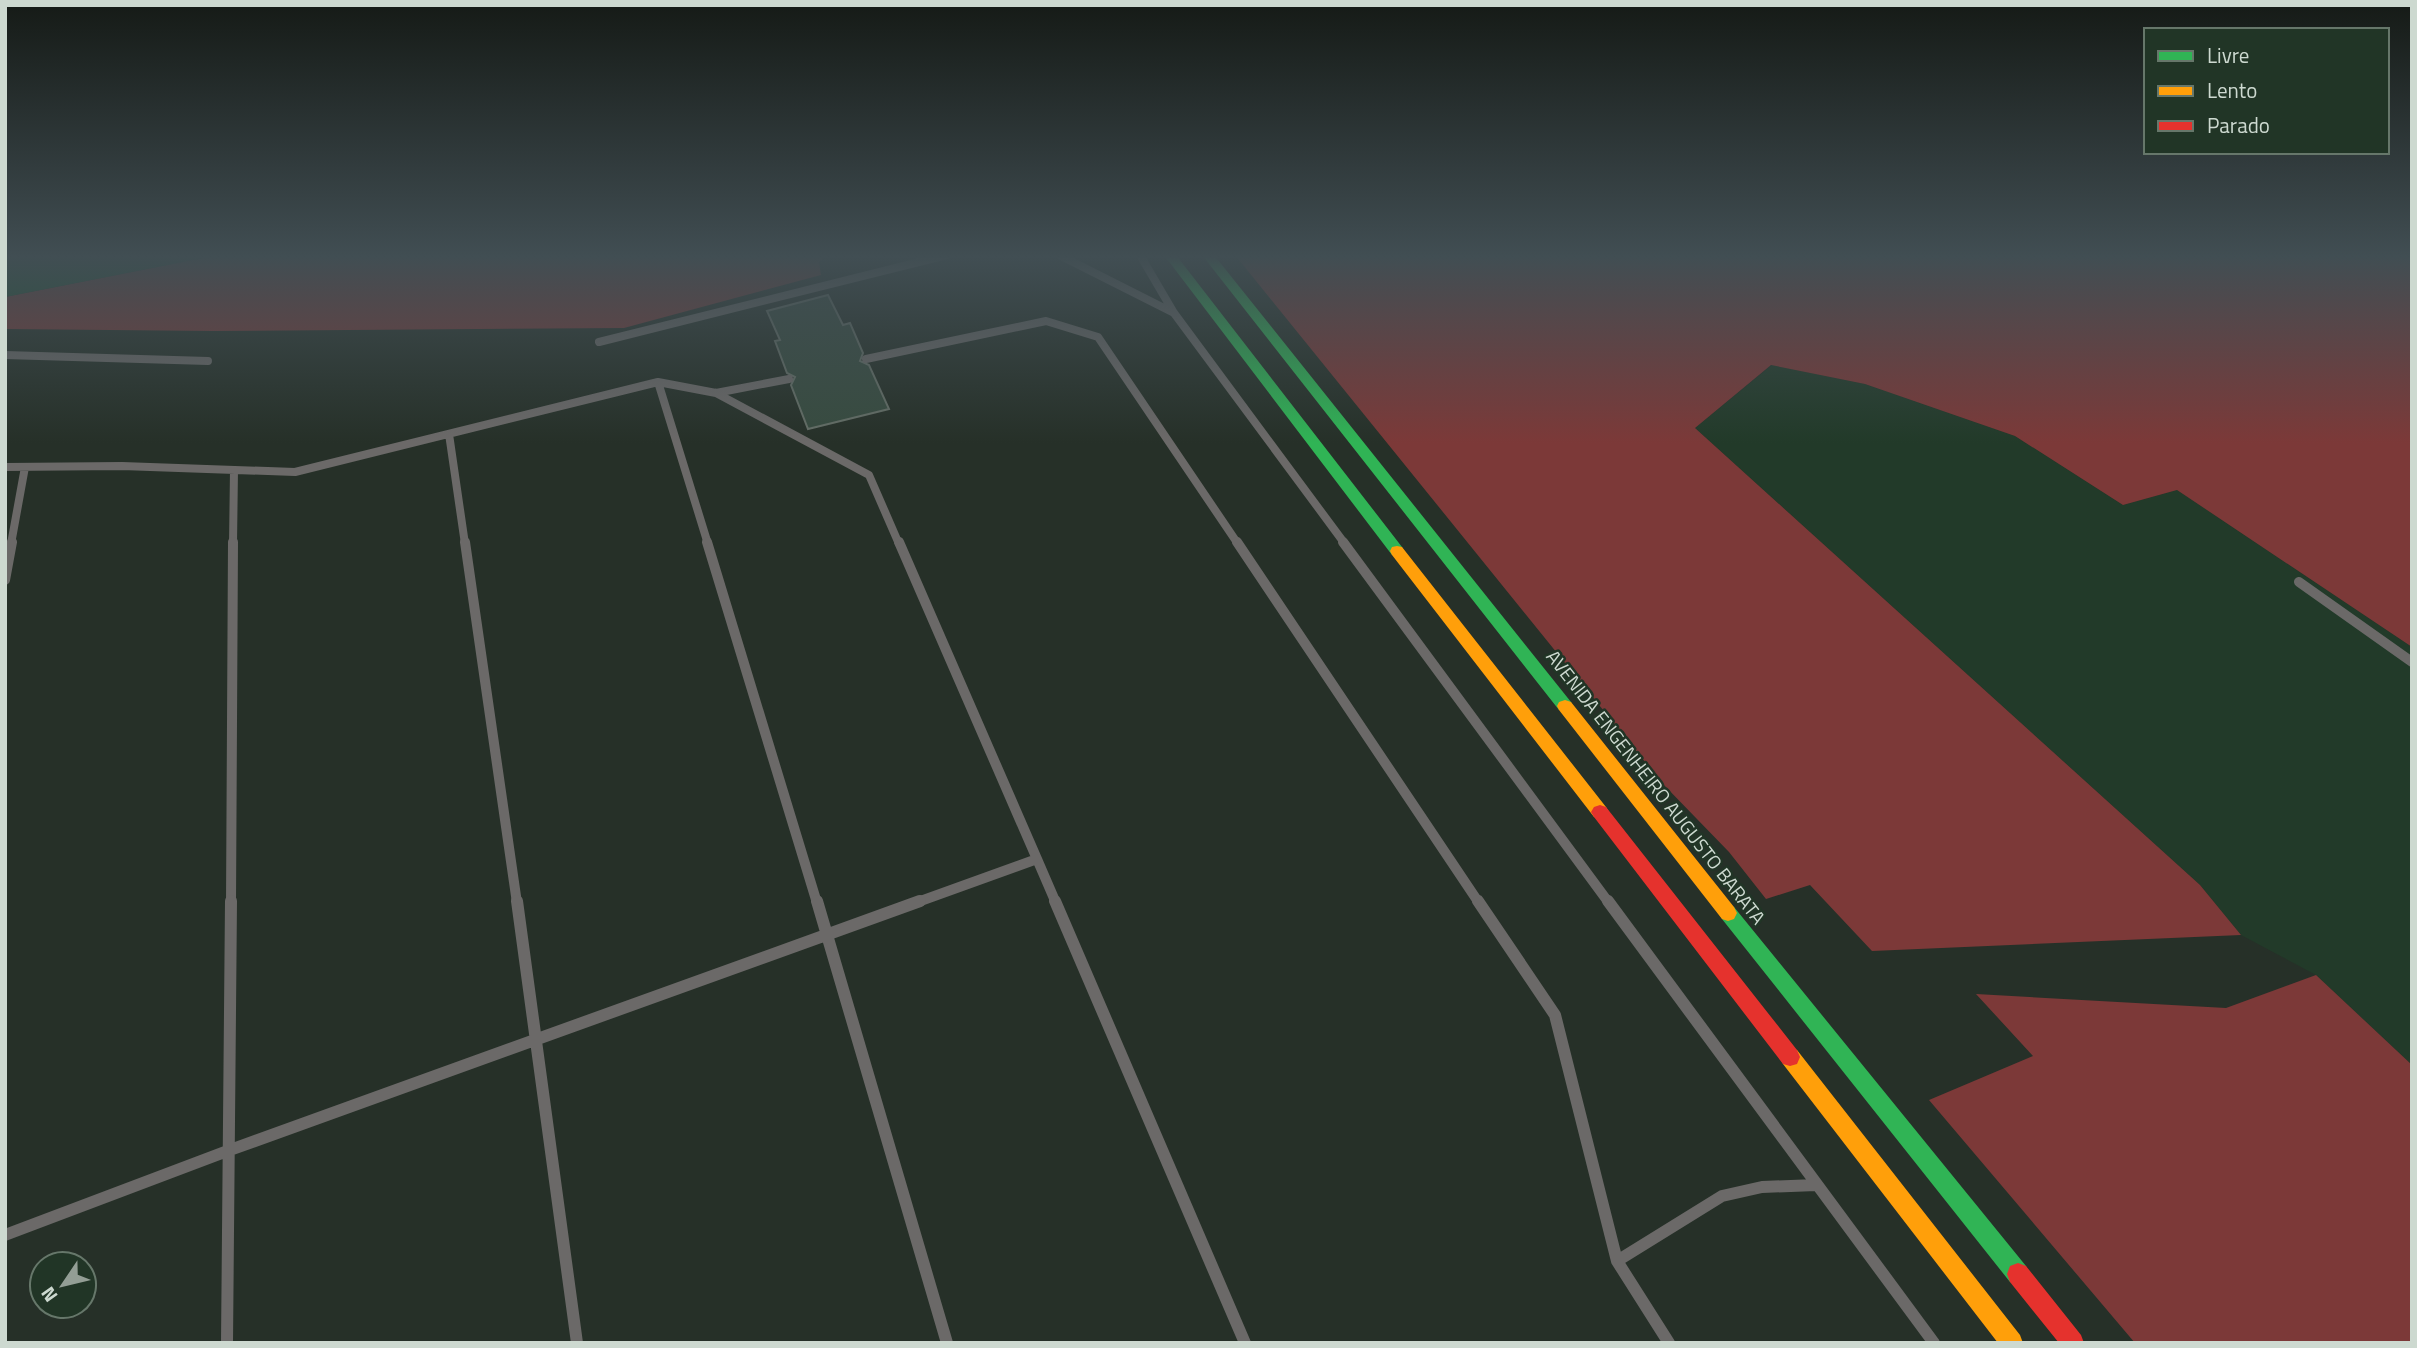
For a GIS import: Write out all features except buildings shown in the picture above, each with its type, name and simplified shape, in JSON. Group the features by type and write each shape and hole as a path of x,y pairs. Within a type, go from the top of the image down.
{"main road":[{"path":"1218,318 2012,1343"},
{"name":"AVENIDA ENGENHEIRO AUGUSTO BARATA","path":"1258,318 1769,965 2073,1343"}],"lane":[{"path":"599,342 695,318"},
{"path":"1178,318 1934,1343"},
{"path":"866,359 1046,321 1098,337 1555,1015 1617,1261 1670,1343"},
{"path":"5,355 208,361"},
{"path":"716,393 789,379"},
{"path":"658,382 827,935 947,1343"},
{"path":"5,467 122,466 295,472 658,382 716,393 869,475 1245,1343"},
{"path":"449,434 537,1039 577,1343"},
{"path":"5,580 25,467"},
{"path":"226,1343 230,1150 234,470"},
{"path":"2299,582 2412,662"},
{"path":"5,1234 230,1150 1037,859"},
{"path":"1617,1261 1722,1196 1762,1187 1816,1185"}],"shaded area":[{"path":"5,318 662,318 624,328 213,331 5,329"},
{"path":"1286,318 2412,318 2412,647 2177,490 2123,505 2015,436 1865,384 1771,365 1695,428 2200,885 2241,935 1872,951 1810,885 1766,899 1729,852 1663,784"},
{"path":"1772,365 1865,384 2015,436 2123,505 2177,490 2412,647 2412,1065 2316,975 2241,935 2200,885 1695,428"},
{"path":"2316,975 2412,1065 2412,1343 2135,1343 1929,1100 2033,1056 1976,994 2226,1008"}],"traffic: fast":[{"path":"1218,318 1397,551"},
{"path":"1258,318 1565,706"},
{"path":"1728,913 2018,1274"}],"traffic: slow":[{"path":"1397,551 1600,812"},
{"path":"1565,706 1728,913"},
{"path":"1790,1057 2012,1343"}],"traffic: jam":[{"path":"1600,812 1790,1057"},
{"path":"2018,1274 2073,1343"}]}
